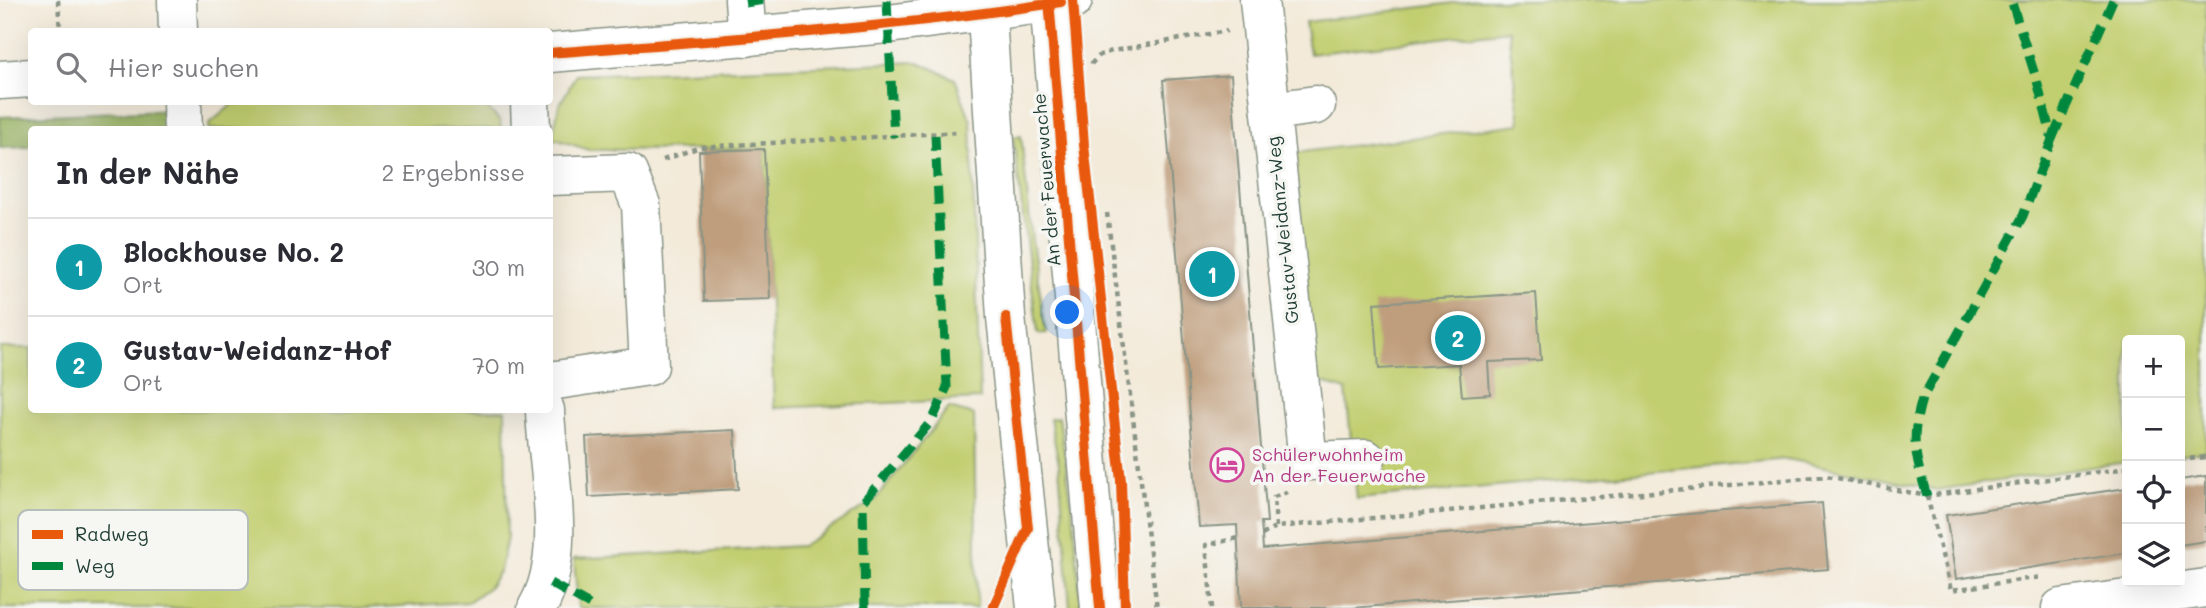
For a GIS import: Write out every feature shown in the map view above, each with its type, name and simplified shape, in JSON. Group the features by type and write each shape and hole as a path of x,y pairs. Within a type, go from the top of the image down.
{"street":[{"path":"177,0 178,28"},
{"path":"744,0 747,37"},
{"path":"553,53 747,37 986,7 1058,1"},
{"name":"An der Feuerwache","path":"1058,1 1100,608"},
{"path":"986,7 1006,317 1036,608"},
{"name":"Gustav-Weidanz-Weg","path":"1260,13 1308,461 1366,459"},
{"path":"0,80 28,78"},
{"path":"181,105 183,126"},
{"path":"530,105 531,126"},
{"path":"1271,111 1316,106"},
{"path":"553,176 628,173 641,205 649,366 553,381"},
{"path":"537,608 550,583 555,548 545,413"},
{"path":"2054,592 2206,588"}],"path":[{"path":"58,0 60,28"},
{"path":"1087,69 1100,55 1112,51 1260,13"},
{"path":"628,173 700,147 992,129"},
{"path":"1107,209 1157,608"},
{"path":"2185,459 2206,457"},
{"path":"1262,535 1276,527 1827,476 1927,496 2122,469"},
{"path":"1927,496 1951,590 2054,592"},
{"path":"1212,608 1206,545 1238,538"}],"green space":[{"path":"1476,0 2206,0 2206,451 2185,454 2185,335 2122,335 2122,463 1937,490 1787,459 1357,499 1346,390 1309,378 1286,154 1520,124 1508,30 1310,54 1305,22"},
{"path":"918,62 955,79 971,121 980,399 774,408 764,149 589,150 553,138 559,106 576,75"},
{"path":"232,105 484,105 500,121 501,126 209,126"},
{"path":"166,110 167,126 28,126 28,147 0,148 0,117"},
{"path":"1021,136 1032,241 1046,333 1038,334 1013,137"},
{"path":"0,348 28,348 28,413 505,413 507,538 500,570 489,587 468,602 366,608 0,608"},
{"path":"949,408 974,415 977,608 578,608 574,559 802,546 875,500"},
{"path":"1059,417 1074,520 1081,608 1070,608 1059,464 1050,419"}],"building":[{"path":"1231,75 1267,522 1261,522 1263,549 1822,503 1828,569 1352,608 1241,608 1237,525 1199,527 1163,80"},
{"path":"764,149 770,299 704,301 699,151"},
{"path":"1536,293 1541,360 1488,362 1490,394 1462,396 1459,364 1379,369 1374,303"},
{"path":"735,430 738,489 589,497 586,437"},
{"path":"2206,476 2206,541 2185,544 2185,479"},
{"path":"2122,489 2122,554 1956,579 1946,515"}],"marked path":[{"path":"745,3 765,0"},
{"path":"887,0 894,137"},
{"path":"1927,496 1915,448 1916,425 1922,399 2023,216 2052,139 2011,0"},
{"path":"2052,139 2113,0"},
{"path":"865,608 863,502 933,419 947,387 935,135"},
{"path":"550,583 595,608"}],"cycle path":[{"path":"1049,0 1100,608"},
{"path":"1073,0 1084,145 1121,481 1125,608"},
{"path":"553,53 870,26 1061,2"},
{"path":"993,608 1028,528 1006,317"}],"place":[{"name":"Blockhouse No. 2","path":"1212,274"},
{"name":"Gustav-Weidanz-Hof","path":"1458,338"},
{"name":"Schülerwohnheim An der Feuerwache","path":"1227,465"}]}
